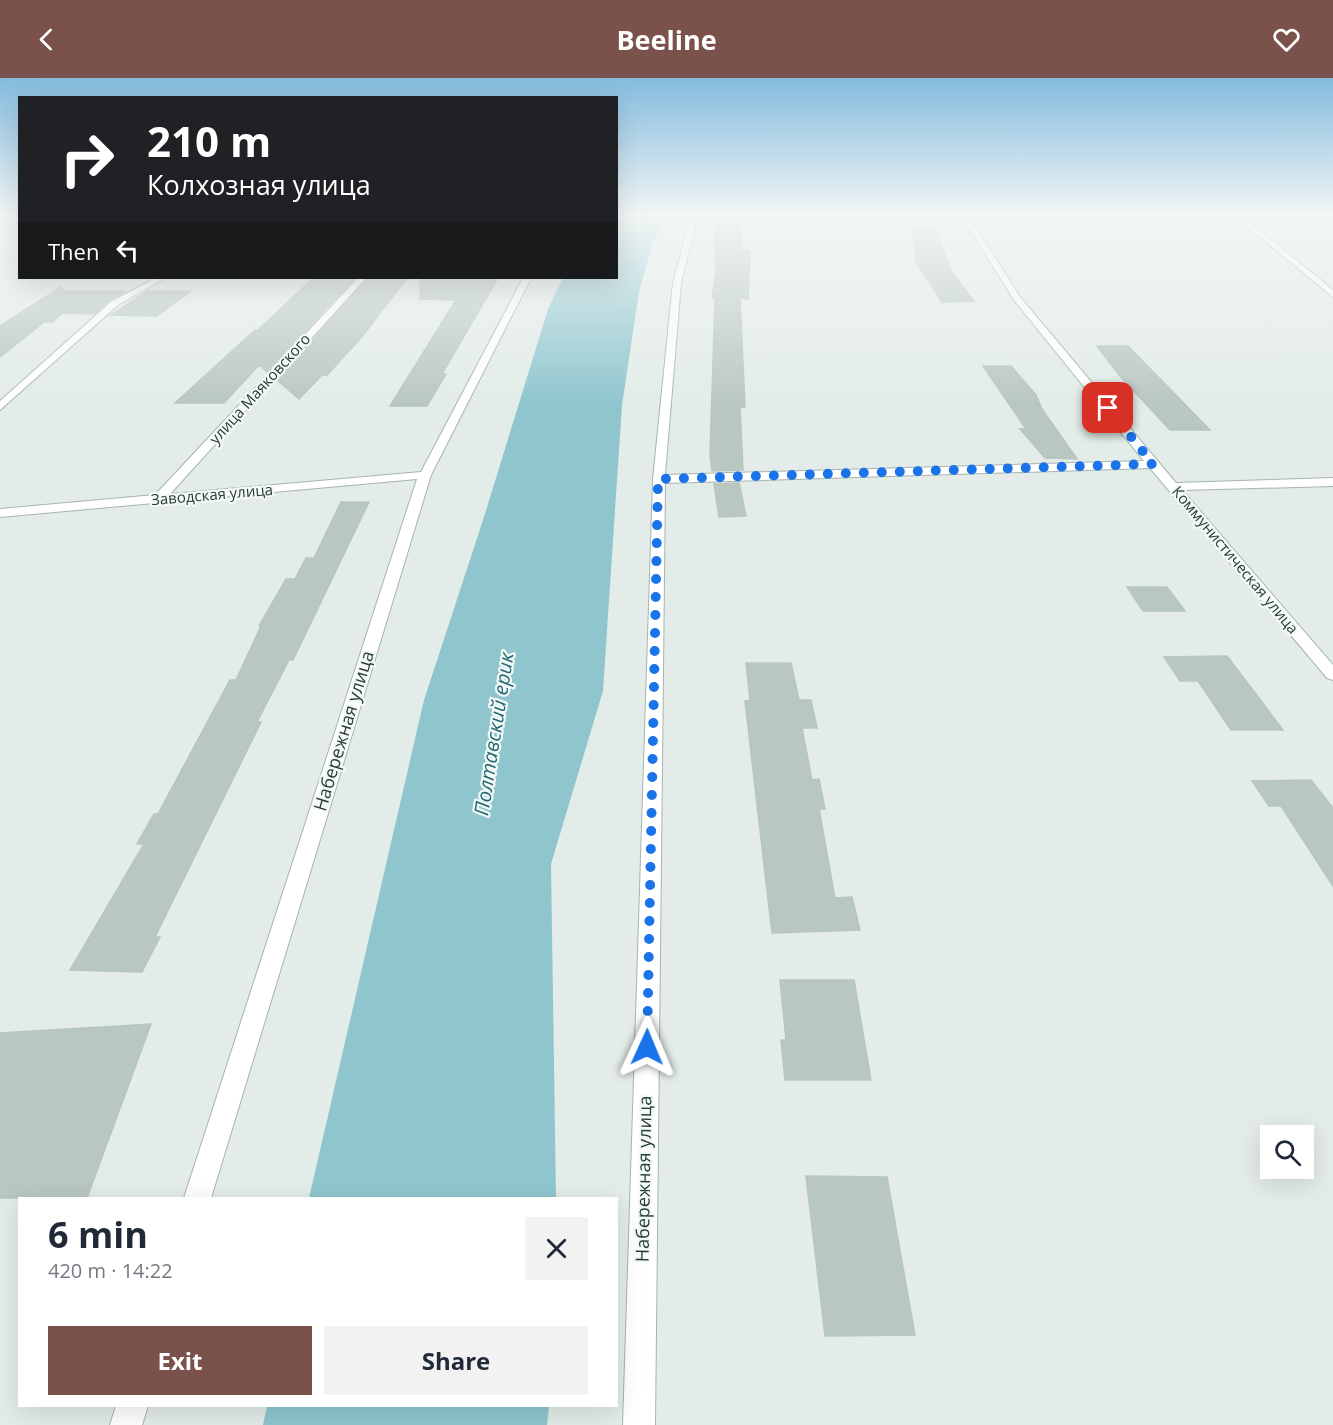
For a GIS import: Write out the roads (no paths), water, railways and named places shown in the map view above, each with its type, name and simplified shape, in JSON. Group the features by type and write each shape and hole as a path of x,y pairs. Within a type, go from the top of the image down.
{"street":[{"name":"Набережная улица","path":"639,1425 658,479 678,278"},
{"name":"Коммунистическая улица","path":"1004,278 1017,298 1153,464 1333,675"},
{"path":"1313,278 1333,294"},
{"path":"0,407 115,303 159,279"},
{"name":"улица Маяковского","path":"158,500 361,279"},
{"name":"Набережная улица","path":"198,1197 425,475 526,279"},
{"path":"658,479 1153,464"},
{"name":"Заводская улица","path":"0,513 425,475"},
{"path":"1173,487 1333,482"},
{"path":"126,1425 132,1407"}],"water":[{"name":"Полтавский ерик","path":"643,278 622,405 603,691 551,864 556,1197 309,1197 424,700 484,517 548,309 563,279"},
{"path":"267,1407 549,1407 547,1425 263,1425"}]}
